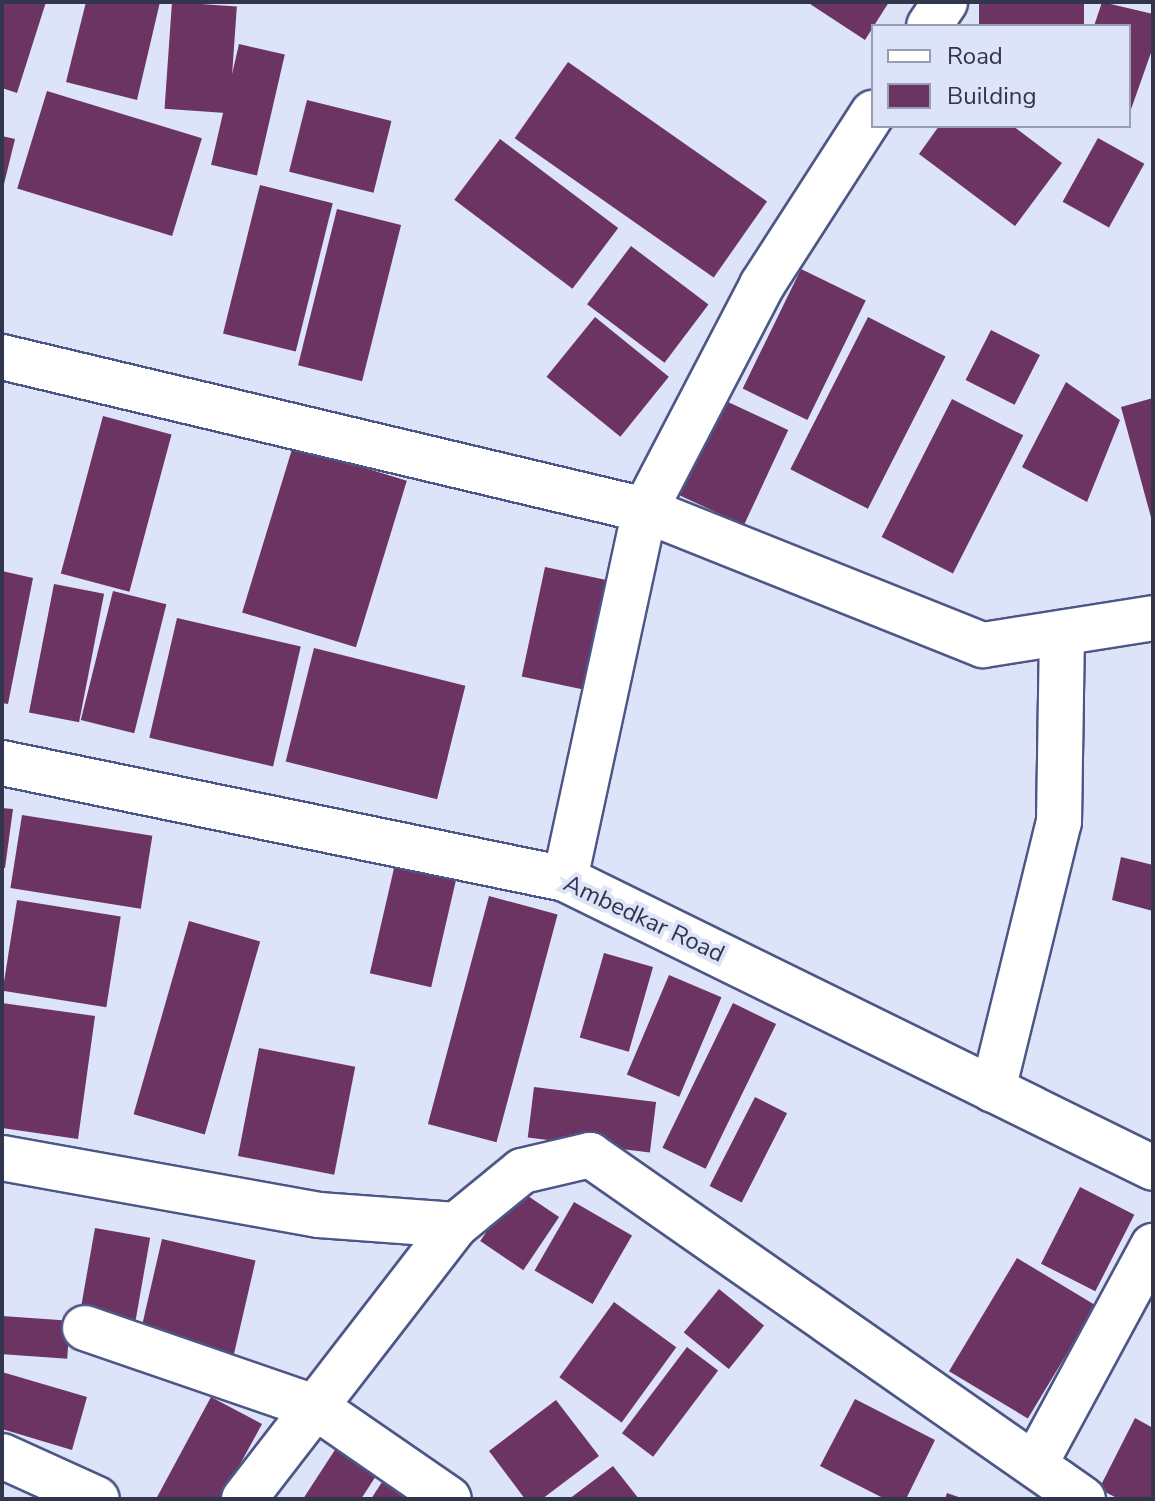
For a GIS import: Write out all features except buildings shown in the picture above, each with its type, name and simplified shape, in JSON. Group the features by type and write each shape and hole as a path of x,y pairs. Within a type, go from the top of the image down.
{"street":[{"path":"930,24 945,2"},
{"path":"565,879 645,510 762,285 871,116"},
{"path":"2,357 645,510 983,645 1153,618"},
{"path":"993,1090 1059,822 1062,633"},
{"name":"Ambedkar Road","path":"2,763 565,879 1153,1168"},
{"path":"244,1499 456,1225 522,1171 590,1155 1083,1499"},
{"path":"2,1158 319,1215 456,1225"},
{"path":"1035,1464 1153,1246"},
{"path":"85,1328 317,1408 449,1499"},
{"path":"2,1456 97,1499"}]}
